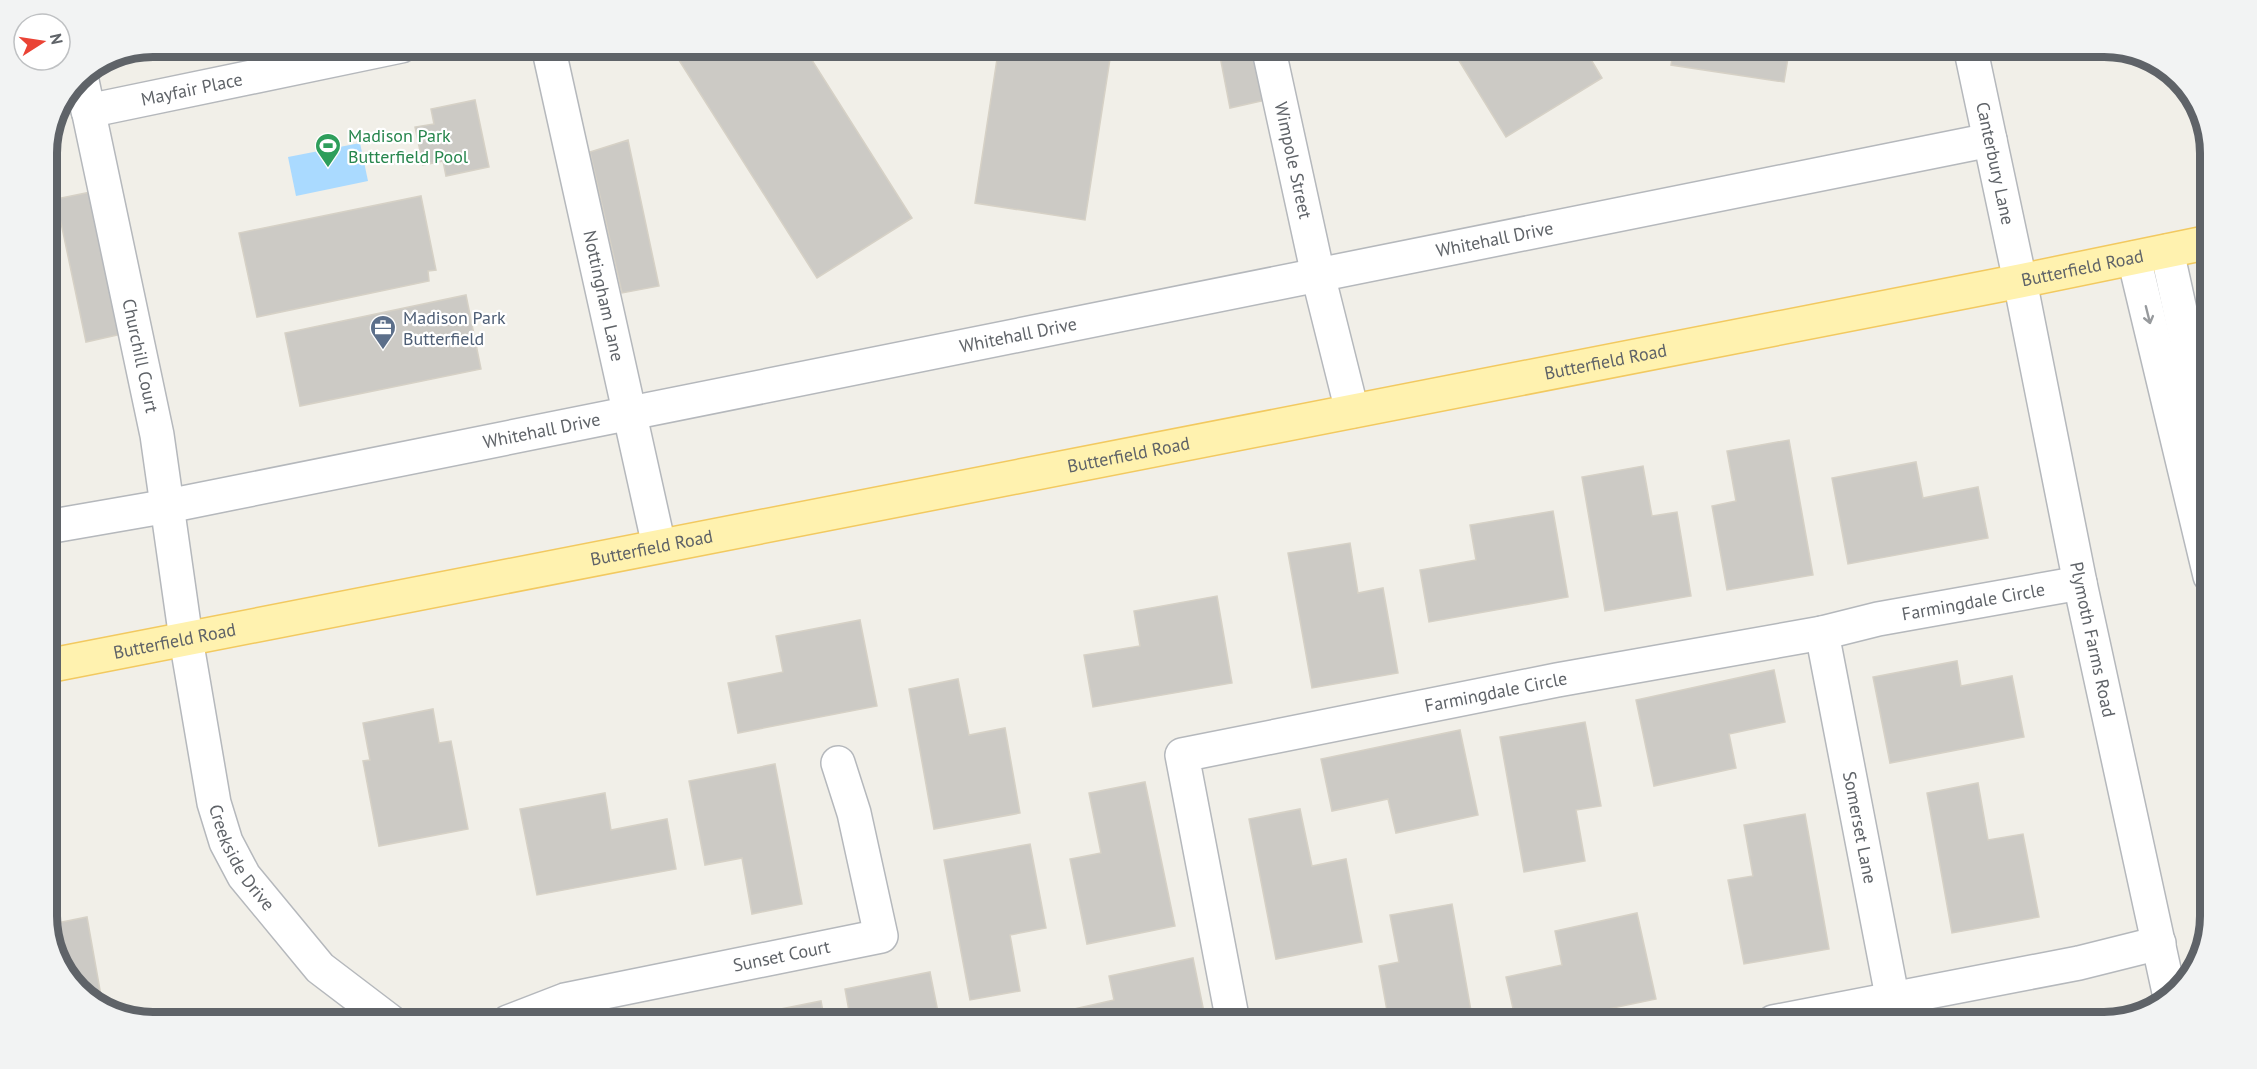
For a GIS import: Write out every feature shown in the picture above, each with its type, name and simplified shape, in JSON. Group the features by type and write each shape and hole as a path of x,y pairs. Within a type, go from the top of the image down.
{"main road":[{"name":"Butterfield Road","path":"57,664 2200,244"}],"street":[{"name":"Mayfair Place","path":"88,111 348,57"},
{"name":"Nottingham Lane","path":"550,57 659,546"},
{"name":"Wimpole Street","path":"1270,57 1318,275 1352,411"},
{"name":"Canterbury Lane","path":"1972,57 2020,281"},
{"name":"Churchill Court","path":"83,88 157,435 186,639"},
{"name":"Whitehall Drive","path":"57,525 168,506 1990,140"},
{"path":"2168,251 2200,400"},
{"path":"2134,258 2200,534"},
{"name":"Plymoth Farms Road","path":"2020,281 2080,583 2168,987"},
{"name":"Farmingdale Circle","path":"1231,1012 1182,755 1557,680 1822,633 1878,619 2080,583"},
{"name":"Somerset Lane","path":"1822,633 1895,1011"},
{"name":"Creekside Drive","path":"186,639 214,803 226,842 244,876 320,969 377,1012"},
{"name":"Sunset Court","path":"535,1012 565,1000 881,936 854,813 838,763"},
{"path":"1895,1011 2159,943"}],"water":[{"name":"Madison Park Butterfield Pool","path":"360,143 368,181 296,196 288,157"}],"building":[{"path":"677,57 810,57 912,218 817,278"},
{"path":"997,57 1110,57 1085,220 975,203"},
{"path":"1220,57 1257,57 1266,100 1230,108"},
{"path":"1457,57 1590,57 1602,78 1506,137"},
{"path":"1672,57 1788,57 1784,82 1671,65"},
{"path":"475,100 489,167 446,176 443,161 423,165 415,127 434,124 431,109"},
{"path":"628,140 659,286 622,293 590,152"},
{"path":"91,192 122,334 86,342 57,199"},
{"path":"421,196 436,270 428,271 429,281 257,317 239,233"},
{"name":"Madison Park Butterfield","path":"466,295 481,369 300,406 285,333"},
{"path":"1789,440 1813,575 1727,590 1712,506 1736,501 1727,451"},
{"path":"1916,462 1923,498 1978,487 1988,538 1848,564 1832,478"},
{"path":"1643,466 1652,516 1677,512 1691,596 1605,611 1582,477"},
{"path":"1553,511 1568,597 1429,622 1420,570 1476,560 1470,525"},
{"path":"1350,543 1358,593 1383,588 1398,673 1312,688 1288,553"},
{"path":"1217,596 1232,683 1093,707 1084,655 1140,646 1134,611"},
{"path":"860,620 877,706 738,733 728,683 783,672 776,636"},
{"path":"1957,661 1961,686 2012,676 2024,737 1890,763 1873,677"},
{"path":"1774,670 1785,722 1729,734 1736,768 1654,786 1636,700"},
{"path":"958,679 969,735 1005,728 1020,813 934,829 909,689"},
{"path":"433,709 439,743 451,741 468,829 379,846 363,761 370,760 363,723"},
{"path":"1585,722 1601,806 1576,810 1585,861 1524,872 1500,737"},
{"path":"1460,730 1478,815 1396,833 1388,799 1332,811 1321,759"},
{"path":"775,764 802,904 752,914 742,858 705,865 689,781"},
{"path":"1145,782 1175,926 1087,944 1070,859 1101,853 1089,793"},
{"path":"1978,783 1988,840 2023,834 2039,917 1952,933 1927,793"},
{"path":"605,793 611,830 667,819 676,869 537,895 520,809"},
{"path":"1300,809 1312,866 1346,859 1362,942 1276,959 1249,819"},
{"path":"1805,814 1829,949 1744,964 1728,880 1753,876 1744,825"},
{"path":"1030,844 1046,928 1010,935 1020,991 970,1000 944,860"},
{"path":"1452,904 1471,1012 1387,1012 1379,966 1399,962 1390,915"},
{"path":"1637,913 1656,999 1594,1012 1514,1012 1506,977 1562,965 1555,931"},
{"path":"87,917 101,997 73,970 62,947 57,923"},
{"path":"1193,958 1204,1012 1065,1012 1114,1000 1109,976"},
{"path":"930,972 938,1012 849,1012 845,989"},
{"path":"821,1001 823,1012 765,1012"}],"place":[{"name":"Madison Park Butterfield Pool","path":"328,169"},
{"name":"Madison Park Butterfield","path":"383,351"}]}
